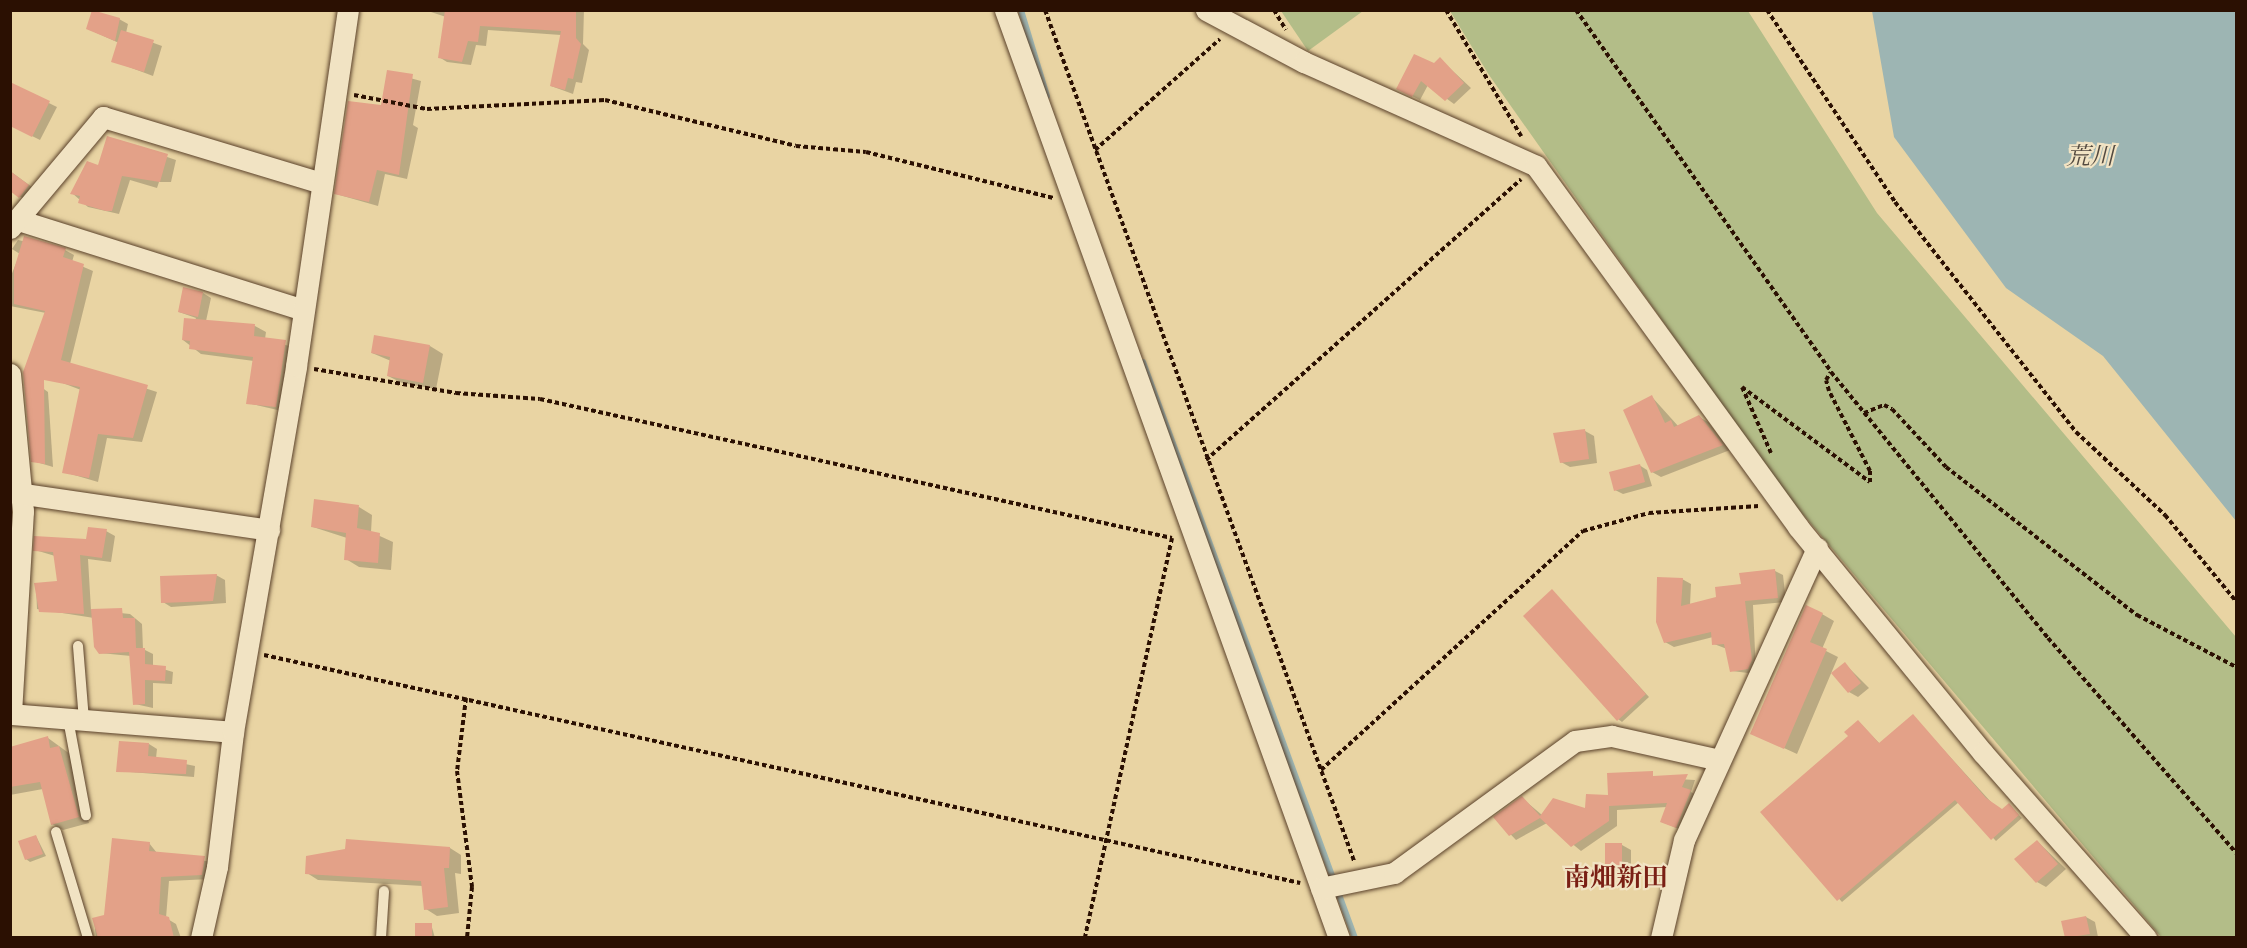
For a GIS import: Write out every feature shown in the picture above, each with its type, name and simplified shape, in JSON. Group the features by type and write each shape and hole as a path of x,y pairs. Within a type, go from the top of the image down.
{"street":[{"path":"199,936 217,867 233,732 249,651 296,366 348,10"},
{"path":"1005,10 1070,202 1326,888 1339,938"},
{"path":"1206,10 1234,26 1536,166 1780,504 1983,753 2146,938"},
{"path":"303,310 14,224 104,117 322,183"},
{"path":"10,374 23,573 11,714 233,732"},
{"path":"16,492 269,530"},
{"path":"1661,938 1684,840 1817,548"},
{"path":"1326,888 1358,883 1394,873 1575,741 1612,736 1719,760"}],"lane":[{"path":"78,646 76,719 86,815"},
{"path":"56,832 88,938"},
{"path":"381,938 384,891"}],"path":[{"path":"1046,10 1206,460 1321,770 1358,883"},
{"path":"1206,460 1536,166 1446,10"},
{"path":"1576,10 1831,372 2048,638 2236,853"},
{"path":"1767,10 1895,202 2069,423 2165,514 2236,601"},
{"path":"1095,150 1234,26"},
{"path":"335,92 427,109 605,100 796,146 866,152 1070,202"},
{"path":"296,366 456,393 540,399 1172,538 1085,938"},
{"path":"1773,457 1742,387 1870,482 1870,471 1829,392 1826,380 1831,372"},
{"path":"1864,413 1884,405 1892,409 1946,467 2136,615 2236,668"},
{"path":"1321,770 1583,531 1649,513 1780,504"},
{"path":"249,651 1326,888"},
{"path":"466,698 458,771 472,887 467,938"}],"green space":[{"path":"1281,11 1363,11 1308,51"},
{"path":"1450,11 1748,11 1877,213 2236,637 2236,937 2161,937 1779,486 1489,75"}],"water":[{"name":"荒川","path":"1872,11 2236,11 2236,521 2103,356 2006,288 1894,137"}],"building":[{"path":"92,10 120,18 115,41 86,29"},
{"path":"445,10 576,10 576,38 581,44 573,79 568,78 565,90 550,86 561,31 480,26 478,42 468,41 462,62 438,58"},
{"path":"121,30 154,40 144,72 111,62"},
{"path":"1414,54 1434,63 1440,57 1464,83 1445,101 1421,81 1412,97 1396,89"},
{"path":"387,70 413,74 399,175 377,170 369,202 334,194 348,101 381,105"},
{"path":"10,82 50,101 32,137 10,126"},
{"path":"107,136 168,154 160,182 122,176 112,211 78,203 80,196 70,194 87,161 98,165"},
{"path":"10,171 29,185 19,198 10,191"},
{"path":"24,236 66,248 63,257 84,264 61,360 148,385 133,438 98,434 89,478 62,473 80,387 44,380 45,464 31,462 23,372 45,311 14,304 14,269"},
{"path":"183,287 203,292 198,317 178,312"},
{"path":"184,318 255,324 254,336 286,340 276,407 246,404 253,357 189,349 190,341 182,340"},
{"path":"374,335 430,345 423,383 387,376 390,357 371,353"},
{"path":"1652,395 1665,423 1671,420 1674,427 1699,415 1723,445 1651,473 1623,410"},
{"path":"1585,429 1589,459 1560,463 1553,433"},
{"path":"1640,464 1645,482 1614,491 1609,472"},
{"path":"314,499 359,505 357,528 380,533 378,563 344,560 346,533 311,527"},
{"path":"88,527 107,529 102,558 80,555 84,614 39,612 34,583 57,581 53,552 33,551 34,536 86,539"},
{"path":"1775,569 1778,598 1745,601 1752,660 1748,669 1730,672 1724,644 1712,645 1711,632 1664,643 1656,622 1657,577 1683,578 1681,606 1716,597 1715,587 1741,584 1739,573"},
{"path":"217,574 213,601 161,603 160,576"},
{"path":"1552,589 1646,694 1617,721 1523,616"},
{"path":"1806,605 1823,613 1810,642 1827,649 1784,749 1750,734"},
{"path":"122,608 123,618 135,618 136,648 145,648 145,664 166,666 165,681 145,680 145,704 133,705 129,652 99,654 94,647 91,609"},
{"path":"1845,662 1861,683 1848,693 1831,673"},
{"path":"1913,714 1986,798 2002,809 2009,803 2019,815 1991,840 1955,800 1837,901 1760,812 1848,736 1844,732 1858,720 1879,743"},
{"path":"48,736 50,748 59,746 79,817 51,825 40,782 10,787 10,747"},
{"path":"119,741 149,743 148,756 187,760 186,774 116,772"},
{"path":"1653,771 1653,776 1688,774 1682,787 1691,790 1676,828 1660,822 1667,803 1609,806 1609,821 1571,847 1540,818 1509,836 1493,817 1522,796 1540,816 1553,798 1585,808 1586,794 1608,795 1607,773"},
{"path":"36,835 43,854 25,860 18,841"},
{"path":"112,838 150,842 149,851 205,856 202,875 161,877 159,914 169,917 174,938 98,938 92,918 104,915"},
{"path":"346,839 450,847 449,868 444,868 448,907 424,910 421,881 305,874 306,856 345,849"},
{"path":"2037,840 2058,864 2036,883 2014,859"},
{"path":"1605,843 1622,843 1622,869 1605,869"},
{"path":"2086,916 2090,934 2065,938 2061,921"},
{"path":"415,923 432,923 432,938 415,938"}],"waterway":[{"path":"1021,10 1047,96"},
{"path":"1143,362 1355,938"}],"district":[{"name":"南畑新田","path":"1616,879"}]}
